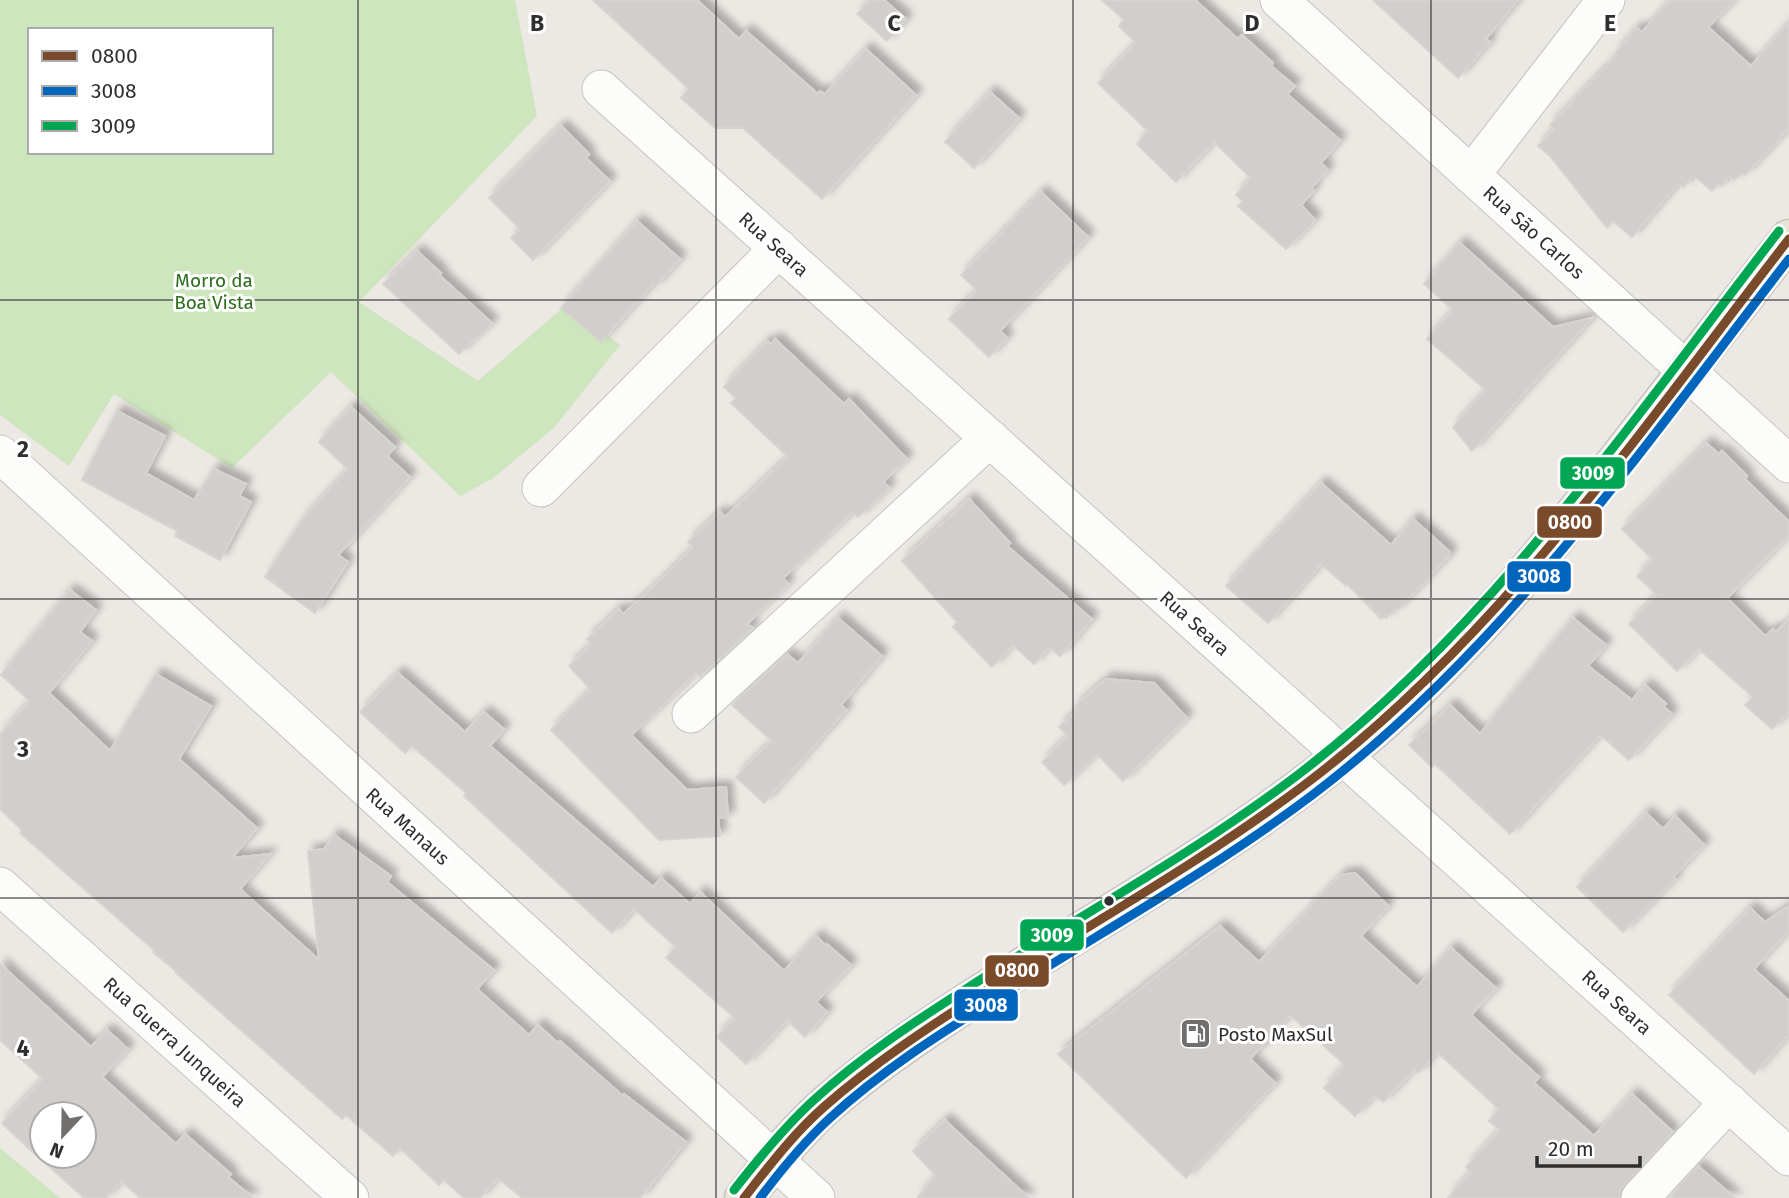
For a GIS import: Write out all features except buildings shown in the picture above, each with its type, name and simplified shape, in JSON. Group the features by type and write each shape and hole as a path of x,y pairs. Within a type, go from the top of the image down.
{"main road":[{"path":"744,1198 774,1160 824,1108 909,1041 1232,835 1343,755 1409,698 1483,624 1555,541 1789,239"}],"street":[{"name":"Rua São Carlos","path":"1279,0 1789,464"},
{"path":"1471,175 1605,0"},
{"name":"Rua Seara","path":"601,89 1789,1157"},
{"path":"541,488 779,248"},
{"path":"691,715 990,438"},
{"name":"Rua Manaus","path":"0,454 816,1198"},
{"name":"Rua Guerra Junqueira","path":"0,886 350,1198"},
{"path":"1640,1198 1729,1102"}],"green space":[{"name":"Morro da Boa Vista","path":"0,0 515,0 537,116 359,302 478,381 566,305 620,345 554,428 492,479 460,496 331,372 232,468 114,394 69,466 0,415"},
{"path":"0,1148 60,1198 0,1198"}],"transit line":[{"name":"3009","path":"734,1190 804,1109 869,1054 946,1001 1218,831 1299,774 1369,716 1435,654 1497,588 1556,519 1779,231"},
{"name":"0800","path":"744,1198 782,1150 814,1116 884,1059 988,989 1265,814 1374,728 1441,666 1504,599 1564,529 1789,239"},
{"name":"3008","path":"760,1198 820,1127 889,1070 953,1026 1273,824 1381,739 1446,677 1508,612 1567,544 1789,259"}],"place":[{"name":"Posto MaxSul","path":"1195,1034"}]}
